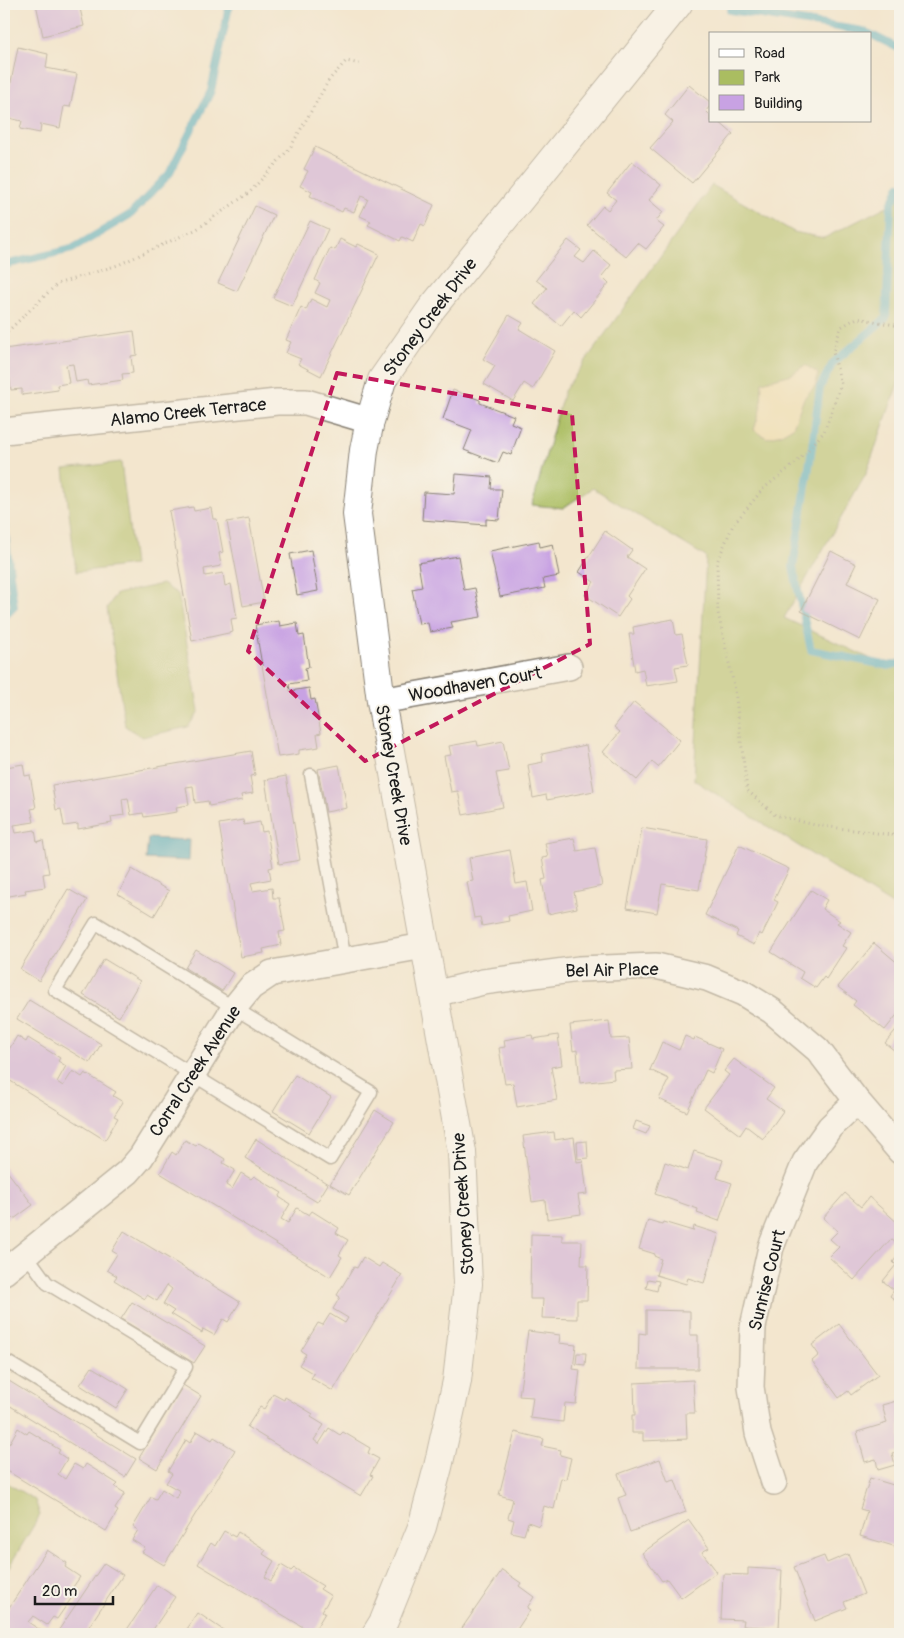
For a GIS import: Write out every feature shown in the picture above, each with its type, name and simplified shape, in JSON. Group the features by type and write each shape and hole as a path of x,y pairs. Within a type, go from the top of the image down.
{"street":[{"name":"Stoney Creek Drive","path":"376,1634 384,1621 422,1527 438,1467 457,1380 468,1284 462,1152 381,701 357,514 364,450 382,380 432,308 678,4"},
{"name":"Alamo Creek Terrace","path":"4,431 278,402 306,402 370,421"},
{"name":"Woodhaven Court","path":"381,701 569,667"},
{"name":"Corral Creek Avenue","path":"4,1272 128,1172 140,1157 234,1008 251,987 272,973 424,946"},
{"name":"Bel Air Place","path":"434,994 483,982 579,968 656,966 707,978 743,993 772,1011 818,1050 857,1101 900,1151"},
{"name":"Sunrise Court","path":"774,1482 758,1433 751,1387 753,1327 771,1247 805,1162 830,1127 857,1101"}],"lane":[{"path":"311,775 345,960"},
{"path":"96,924 371,1092 330,1159 192,1075 55,990 96,924"},
{"path":"4,1360 140,1443 186,1367 47,1283 26,1254"}],"path":[{"path":"4,335 57,284 118,265 197,229 250,192 290,148 329,80 346,61 360,64"},
{"path":"900,324 895,325 857,318 841,327 833,352 841,384 824,432 798,461 763,489 733,525 717,562 718,613 735,690 747,790 775,815 815,825 900,836"}],"highlighted area":[{"path":"337,373 572,414 590,644 365,761 248,651"}],"green space":[{"path":"712,185 794,232 824,238 891,204 900,186 900,378 866,474 784,618 884,665 900,660 900,910 694,780 706,557 593,488 563,508 532,505 564,391"},
{"path":"121,462 134,565 76,572 64,469"},
{"path":"162,584 178,594 199,711 188,727 142,737 125,726 107,608 116,594"},
{"path":"4,1481 35,1500 40,1515 4,1575"}],"sand":[{"path":"805,365 818,373 816,385 804,398 793,427 781,434 767,438 754,430 761,407 762,382 792,374"}],"water":[{"path":"148,838 190,840 189,861 146,859"}],"building":[{"path":"36,4 79,4 84,26 43,36"},
{"path":"18,47 48,54 46,68 77,74 70,107 64,106 60,128 41,124 40,133 20,129 22,121 4,117"},
{"path":"689,85 709,101 709,107 706,111 709,114 709,122 719,122 733,134 692,183 650,148 673,122 665,115"},
{"path":"315,147 434,205 425,226 421,224 413,242 402,237 400,241 368,225 371,221 360,216 368,199 361,196 354,212 344,208 342,212 310,196 312,192 300,186 308,171 304,169"},
{"path":"632,161 661,185 649,200 663,212 656,221 664,227 646,249 638,243 626,257 587,225 603,206 608,210 616,200 607,193"},
{"path":"255,206 274,215 237,291 218,283"},
{"path":"310,221 328,229 292,306 273,298"},
{"path":"340,239 356,247 358,244 379,254 321,376 298,364 301,359 286,353 291,342 286,340 301,307 306,310 311,299 327,307 330,300 315,293 320,283 315,280 330,248 335,250"},
{"path":"568,240 581,250 575,257 584,263 594,251 611,265 602,276 609,283 581,317 574,310 561,326 534,304 547,288 536,280"},
{"path":"509,315 523,323 519,329 555,351 533,389 524,383 513,401 484,384 495,366 483,359"},
{"path":"134,331 137,355 131,356 133,373 122,374 123,380 88,385 87,380 76,382 73,364 66,365 69,383 57,385 58,390 22,395 22,389 11,390 9,373 4,373 4,349"},
{"path":"453,390 514,416 511,423 521,427 511,455 503,452 498,463 464,450 472,430 443,419"},
{"path":"456,474 492,477 491,489 502,489 499,520 486,519 486,525 422,520 424,492 454,494"},
{"path":"193,507 194,511 211,508 213,519 217,519 223,552 219,553 221,566 204,569 205,576 223,573 225,586 231,584 237,618 231,619 233,632 192,641 169,511"},
{"path":"249,518 264,602 243,606 227,522"},
{"path":"605,531 632,550 627,557 645,569 627,596 630,599 618,617 585,595 594,582 579,572"},
{"path":"539,541 540,547 553,544 559,576 543,579 545,588 500,597 490,551"},
{"path":"311,550 318,591 297,595 290,554"},
{"path":"831,551 856,564 847,583 880,599 860,640 801,611"},
{"path":"458,556 464,590 475,588 481,617 451,622 453,628 430,632 428,623 419,624 412,589 422,587 418,563"},
{"path":"673,619 676,635 682,634 688,665 675,667 678,681 646,686 643,669 635,671 629,634 634,634 633,627"},
{"path":"279,621 280,626 297,623 299,636 304,635 309,667 305,668 307,681 289,684 290,691 309,688 311,700 315,699 321,733 317,734 319,747 299,750 299,754 278,757 255,625"},
{"path":"634,702 680,740 658,767 652,762 637,780 603,752 620,732 614,727"},
{"path":"477,741 478,746 503,741 509,771 496,773 503,807 463,815 458,791 451,792 444,756 451,755 449,746"},
{"path":"586,745 594,791 547,800 546,795 533,798 528,765 543,762 542,754"},
{"path":"251,751 255,775 250,776 253,793 241,795 242,800 209,806 208,801 195,803 193,786 186,787 189,805 176,807 177,812 144,817 143,813 131,815 128,798 122,799 124,815 111,817 112,823 78,829 78,824 64,826 61,809 56,810 52,785"},
{"path":"4,762 6,762 6,767 23,764 25,776 30,775 36,808 31,809 34,822 14,825 16,833 35,830 37,842 43,840 49,873 43,874 45,887 25,890 26,893 4,897"},
{"path":"339,765 347,808 326,812 318,769"},
{"path":"286,776 300,860 279,864 265,780"},
{"path":"243,820 244,825 260,822 262,832 267,831 273,867 269,868 271,879 251,883 253,891 272,888 273,898 279,898 285,931 279,932 281,945 263,949 264,953 241,957 219,824"},
{"path":"642,828 707,839 699,890 662,884 657,913 627,908"},
{"path":"574,838 577,851 595,848 602,886 574,892 577,908 548,914 542,880 546,879 542,858 548,857 545,843"},
{"path":"739,845 789,869 774,900 778,902 762,935 759,933 754,945 736,936 738,931 705,915"},
{"path":"510,850 516,884 527,882 532,911 508,916 509,921 482,926 480,917 474,918 467,882 473,881 469,858"},
{"path":"132,869 169,891 154,916 118,894"},
{"path":"68,889 87,900 39,981 20,969"},
{"path":"811,890 827,900 822,909 840,921 837,923 851,932 842,946 846,948 826,979 824,977 816,988 800,978 803,972 771,952"},
{"path":"874,943 900,965 900,1011 885,1030 853,1005 856,1001 838,987"},
{"path":"196,950 233,973 222,991 185,968"},
{"path":"104,959 140,981 119,1017 83,995"},
{"path":"29,1000 101,1044 90,1063 17,1019"},
{"path":"609,1021 611,1039 629,1038 632,1069 613,1070 614,1079 580,1083 577,1050 573,1051 570,1025"},
{"path":"900,1025 900,1055 885,1043"},
{"path":"532,1035 533,1039 558,1035 562,1065 551,1067 557,1100 517,1107 513,1083 505,1084 499,1048 505,1047 504,1040"},
{"path":"17,1036 26,1042 28,1038 60,1058 58,1061 66,1066 57,1082 63,1086 73,1071 82,1077 85,1073 116,1092 113,1096 123,1102 114,1116 118,1118 105,1140 4,1077 4,1049 8,1051"},
{"path":"685,1036 694,1040 695,1037 722,1049 712,1073 706,1070 687,1112 659,1099 669,1079 650,1070 662,1042 679,1050"},
{"path":"734,1059 774,1088 766,1099 783,1111 763,1139 746,1126 740,1135 704,1108 729,1075 724,1071"},
{"path":"295,1075 331,1097 309,1133 273,1111"},
{"path":"375,1110 394,1122 349,1195 330,1184"},
{"path":"636,1121 650,1126 646,1134 633,1129"},
{"path":"554,1132 555,1140 574,1137 577,1162 583,1161 587,1194 578,1195 581,1214 547,1219 545,1200 532,1202 523,1136"},
{"path":"256,1139 328,1184 317,1202 245,1158"},
{"path":"185,1140 196,1146 199,1143 225,1159 223,1163 235,1170 226,1185 232,1189 241,1173 251,1179 254,1176 282,1193 279,1197 290,1204 281,1219 288,1223 297,1208 309,1215 312,1211 339,1228 336,1233 348,1240 339,1255 342,1257 330,1277 160,1173 172,1152 176,1155"},
{"path":"587,1141 588,1158 578,1159 577,1142"},
{"path":"694,1151 723,1160 717,1178 732,1183 719,1221 697,1213 698,1209 655,1194 665,1162 688,1170"},
{"path":"4,1167 33,1205 14,1219 11,1215 4,1220"},
{"path":"845,1193 861,1207 869,1197 900,1225 900,1237 896,1243 891,1239 854,1280 829,1257 839,1247 830,1239 838,1231 823,1218"},
{"path":"648,1220 662,1224 663,1222 693,1231 694,1226 719,1234 704,1283 688,1278 686,1284 656,1275 661,1259 654,1256 655,1254 639,1249"},
{"path":"124,1231 240,1302 228,1322 223,1319 214,1335 203,1329 202,1333 171,1314 174,1311 163,1304 172,1289 167,1285 157,1301 147,1295 145,1299 114,1280 117,1276 107,1270 117,1254 112,1251"},
{"path":"531,1234 562,1235 562,1241 582,1241 581,1265 588,1265 587,1300 577,1300 577,1319 542,1318 543,1299 530,1299"},
{"path":"900,1253 900,1304 890,1296 894,1290 883,1281 896,1265 893,1262"},
{"path":"363,1257 379,1267 382,1263 402,1275 333,1391 311,1378 314,1374 299,1365 306,1354 301,1351 318,1323 323,1325 330,1314 345,1323 348,1318 333,1309 340,1297 337,1295 354,1267 357,1268"},
{"path":"648,1279 659,1281 657,1291 646,1288"},
{"path":"132,1302 205,1346 194,1363 121,1319"},
{"path":"646,1310 690,1311 690,1335 698,1335 698,1369 638,1369 639,1333 646,1334"},
{"path":"839,1324 878,1375 851,1395 848,1391 839,1398 812,1361 819,1355 812,1345"},
{"path":"528,1331 560,1335 559,1343 576,1345 573,1369 580,1370 576,1404 565,1403 563,1422 530,1418 533,1397 519,1396"},
{"path":"577,1353 586,1353 585,1365 576,1364"},
{"path":"92,1367 128,1389 116,1408 80,1385"},
{"path":"4,1378 136,1459 125,1477 4,1402"},
{"path":"693,1380 695,1413 686,1413 687,1439 643,1441 643,1433 632,1433 632,1415 635,1415 634,1383"},
{"path":"183,1385 201,1396 157,1469 139,1458"},
{"path":"273,1394 284,1400 285,1397 313,1414 311,1417 324,1425 314,1440 319,1444 329,1428 340,1435 343,1432 370,1448 368,1453 379,1459 370,1475 373,1476 361,1496 247,1427 260,1407 264,1409"},
{"path":"900,1400 900,1451 892,1453 895,1465 878,1470 876,1459 865,1462 857,1432 887,1423 882,1405"},
{"path":"18,1428 27,1434 29,1431 60,1450 58,1453 67,1459 58,1474 65,1479 74,1464 83,1469 86,1464 118,1484 115,1487 125,1493 115,1509 118,1511 106,1531 4,1469 4,1441 9,1444"},
{"path":"197,1431 212,1440 214,1437 235,1450 164,1565 142,1552 145,1548 132,1540 138,1530 133,1527 151,1497 156,1499 162,1489 176,1498 180,1491 166,1483 172,1474 168,1471 186,1440 190,1443"},
{"path":"515,1432 544,1439 542,1446 561,1450 560,1455 571,1458 566,1479 561,1478 554,1509 544,1506 539,1526 528,1522 524,1535 511,1532 514,1520 508,1518 513,1499 499,1495"},
{"path":"660,1459 668,1482 675,1480 686,1512 630,1532 618,1498 626,1495 618,1474"},
{"path":"870,1478 900,1487 900,1548 860,1536 867,1511 860,1509"},
{"path":"689,1520 709,1548 702,1552 717,1572 681,1598 667,1579 662,1581 642,1553"},
{"path":"224,1531 235,1537 238,1532 266,1550 263,1554 274,1561 265,1577 271,1581 281,1565 291,1571 294,1568 323,1586 320,1589 331,1596 322,1611 325,1613 313,1633 198,1564 211,1543 215,1546"},
{"path":"47,1550 67,1563 65,1567 80,1577 73,1587 77,1590 57,1619 53,1617 47,1625 33,1616 28,1622 43,1632 42,1634 4,1634 4,1615"},
{"path":"848,1554 864,1594 844,1602 847,1608 815,1621 794,1567 824,1556 827,1563"},
{"path":"104,1563 123,1575 84,1634 56,1634"},
{"path":"748,1568 782,1570 779,1628 743,1626 744,1620 721,1619 723,1574 748,1575"},
{"path":"502,1570 521,1583 519,1586 534,1597 527,1608 530,1610 514,1634 458,1634"},
{"path":"157,1585 175,1597 150,1634 124,1634"},
{"path":"198,1613 229,1634 194,1634 187,1629"},
{"path":"579,1628 588,1634 575,1634"}],"waterway":[{"path":"4,265 72,249 131,214 169,174 211,91 231,4"},
{"path":"730,10 865,32"},
{"path":"872,35 900,49"},
{"path":"900,186 891,205 886,318 833,363 820,387 793,567 811,650 889,666 900,663"},
{"path":"4,524 14,607 4,617"}]}
